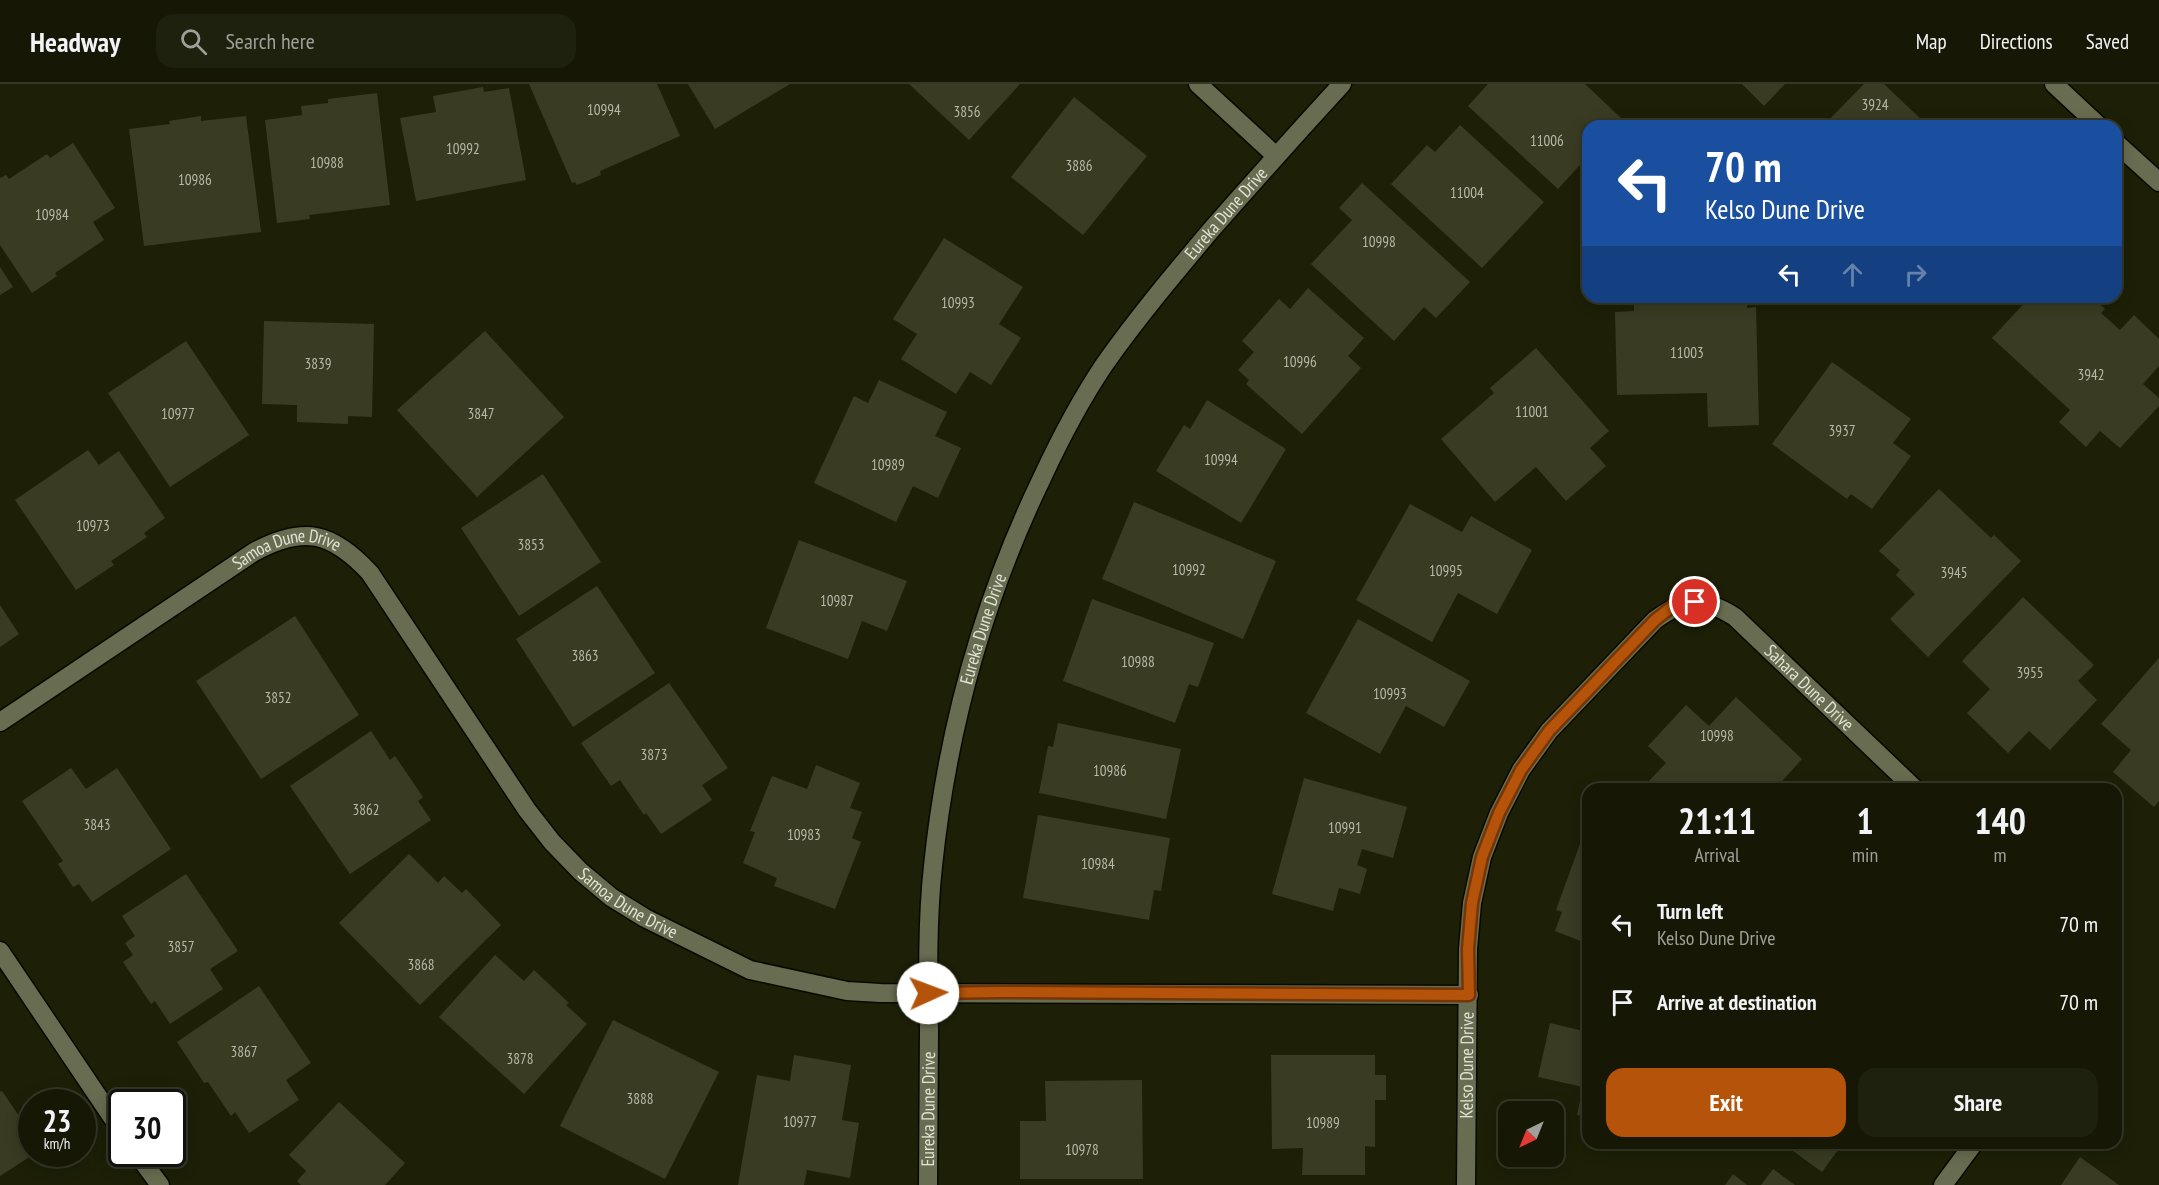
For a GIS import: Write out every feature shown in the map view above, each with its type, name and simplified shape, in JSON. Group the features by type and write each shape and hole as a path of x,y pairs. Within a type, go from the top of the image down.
{"street":[{"path":"1198,84 1276,156"},
{"name":"Eureka Dune Drive","path":"928,1185 928,950 932,869 952,736 987,614 1026,510 1062,436 1104,365 1172,276 1342,84"},
{"path":"2054,84 2093,120"},
{"path":"2122,148 2159,182"},
{"name":"Samoa Dune Drive","path":"0,722 254,552 274,541 296,536 320,536 347,551 370,573 527,810 552,842 580,871 611,897 645,918 750,970 847,991 1469,995"},
{"name":"Sahara Dune Drive","path":"1695,602 1716,605 1735,617 1909,783"},
{"name":"Kelso Dune Drive","path":"1466,1185 1468,949 1472,903 1482,857 1499,813 1521,770 1549,731 1655,620 1673,606 1695,602"},
{"path":"0,951 108,1111"},
{"path":"1943,1185 1970,1149"},
{"path":"147,1167 160,1185"}],"building":[{"path":"529,84 657,84 680,136 600,171 601,175 577,185 575,182 572,183"},
{"path":"688,84 790,84 715,129"},
{"path":"909,84 1020,84 969,140"},
{"path":"1488,84 1585,84 1622,119 1582,120 1582,163 1558,189 1468,106"},
{"path":"1742,84 1785,84 1764,106"},
{"path":"1864,84 1884,84 1922,120 1829,120"},
{"path":"483,87 484,92 509,88 526,180 416,201 400,118 436,112 433,96"},
{"path":"377,93 390,205 309,215 310,219 277,223 265,120 302,115 301,106 328,103 328,99"},
{"path":"1074,97 1147,156 1083,235 1011,177"},
{"path":"201,116 201,121 246,116 261,232 144,246 129,129 170,124 169,121"},
{"path":"1460,125 1544,202 1482,268 1391,184 1427,145 1435,152"},
{"path":"73,143 115,208 93,222 104,240 55,273 57,276 32,293 0,245 0,178 6,175 9,179 47,154 50,158"},
{"path":"1362,183 1470,282 1436,318 1424,307 1394,341 1311,264 1352,220 1339,208"},
{"path":"944,238 1023,287 999,324 1021,338 991,385 970,372 956,394 901,359 917,334 893,319"},
{"path":"0,267 13,287 0,295"},
{"path":"1308,288 1364,338 1348,356 1361,368 1302,434 1246,384 1249,380 1238,370 1254,352 1242,341 1279,299 1290,309"},
{"path":"1634,303 1747,303 1747,308 1756,307 1759,425 1708,427 1707,393 1617,395 1615,312 1634,311"},
{"path":"2024,303 2098,303 2105,309 2101,313 2120,330 2134,315 2159,339 2159,366 2143,384 2159,398 2159,406 2120,448 2100,431 2086,447 2059,422 2070,410 1992,338"},
{"path":"264,321 374,324 372,417 348,416 348,424 297,422 297,405 262,404"},
{"path":"485,331 564,417 477,497 397,410"},
{"path":"186,341 249,435 170,487 108,393"},
{"path":"1536,348 1609,431 1590,448 1606,466 1566,501 1536,467 1495,502 1441,439 1494,393 1490,388"},
{"path":"1832,362 1911,419 1893,443 1911,456 1872,509 1851,494 1847,499 1772,444"},
{"path":"879,380 947,412 935,436 961,448 938,498 913,486 896,522 814,483 854,396 868,403"},
{"path":"1207,400 1286,449 1241,523 1156,471 1184,425 1190,429"},
{"path":"88,450 99,465 119,451 165,518 144,533 147,537 111,561 114,565 76,590 15,500"},
{"path":"543,474 601,562 519,616 461,528"},
{"path":"1939,489 1991,538 1994,535 2021,561 1928,657 1890,619 1915,594 1896,575 1900,570 1879,551"},
{"path":"1134,502 1276,561 1243,639 1102,579"},
{"path":"1410,504 1462,532 1471,516 1532,550 1497,614 1458,593 1432,642 1356,600"},
{"path":"799,540 907,581 887,631 862,621 848,659 766,628"},
{"path":"597,586 655,673 573,727 516,639"},
{"path":"2023,597 2094,665 2078,681 2097,700 2050,750 2029,731 2008,753 1967,713 1990,689 1962,661"},
{"path":"1092,599 1214,643 1198,687 1189,684 1175,723 1063,681"},
{"path":"0,605 19,634 0,647"},
{"path":"295,616 359,715 261,779 196,681"},
{"path":"1358,619 1470,681 1444,727 1406,706 1380,754 1306,713"},
{"path":"2159,658 2159,801 2154,807 2113,772 2131,750 2101,724"},
{"path":"669,683 728,768 702,785 712,800 661,834 646,813 644,815 620,780 611,786 581,743"},
{"path":"1736,697 1802,759 1780,783 1647,783 1666,763 1648,746 1686,705 1709,726"},
{"path":"1058,723 1181,749 1166,819 1039,793 1048,746 1053,747"},
{"path":"371,731 390,760 395,756 423,797 418,801 431,820 350,874 290,786"},
{"path":"816,765 860,783 850,808 862,812 852,838 861,842 835,909 774,886 777,878 743,863 755,832 750,831 772,776 807,789"},
{"path":"71,768 86,789 117,768 171,849 92,902 79,884 73,887 58,864 63,861 22,801"},
{"path":"1304,778 1407,807 1393,858 1362,849 1357,865 1367,869 1360,894 1339,888 1333,911 1272,894"},
{"path":"1038,815 1170,838 1161,891 1154,890 1149,920 1023,898"},
{"path":"1580,844 1582,845 1582,942 1555,931 1562,912 1556,910"},
{"path":"409,854 438,883 444,876 462,893 466,889 501,925 420,1005 339,923"},
{"path":"186,874 238,951 210,969 223,989 170,1024 155,1001 151,1004 123,962 133,955 125,943 135,936 122,916"},
{"path":"495,955 524,981 534,970 569,1003 566,1005 587,1024 524,1094 439,1017"},
{"path":"259,986 311,1063 286,1080 299,1100 249,1133 235,1112 231,1116 208,1082 204,1083 177,1042"},
{"path":"613,1020 719,1072 665,1179 560,1126"},
{"path":"1550,1023 1582,1031 1582,1087 1538,1077"},
{"path":"794,1055 851,1065 842,1120 859,1123 850,1178 807,1170 804,1185 738,1185 757,1075 790,1081"},
{"path":"1271,1055 1375,1055 1375,1075 1386,1075 1386,1100 1375,1100 1375,1147 1365,1146 1365,1175 1302,1175 1303,1148 1272,1149"},
{"path":"1142,1080 1143,1179 1020,1179 1020,1121 1046,1121 1045,1081"},
{"path":"2,1091 18,1114 18,1164 0,1176 0,1092"},
{"path":"1582,1092 1582,1116 1577,1115"},
{"path":"339,1102 405,1163 385,1185 301,1185 297,1181 306,1171 289,1155"},
{"path":"1790,1149 1839,1149 1822,1172"},
{"path":"2080,1157 2119,1185 2061,1185"},
{"path":"1773,1169 1795,1185 1761,1185"},
{"path":"1733,1174 1747,1185 1725,1185"}],"route":[{"path":"928,993 1469,995 1468,949 1472,903 1482,857 1499,813 1521,770 1549,731 1655,620 1673,606 1695,602"}]}
